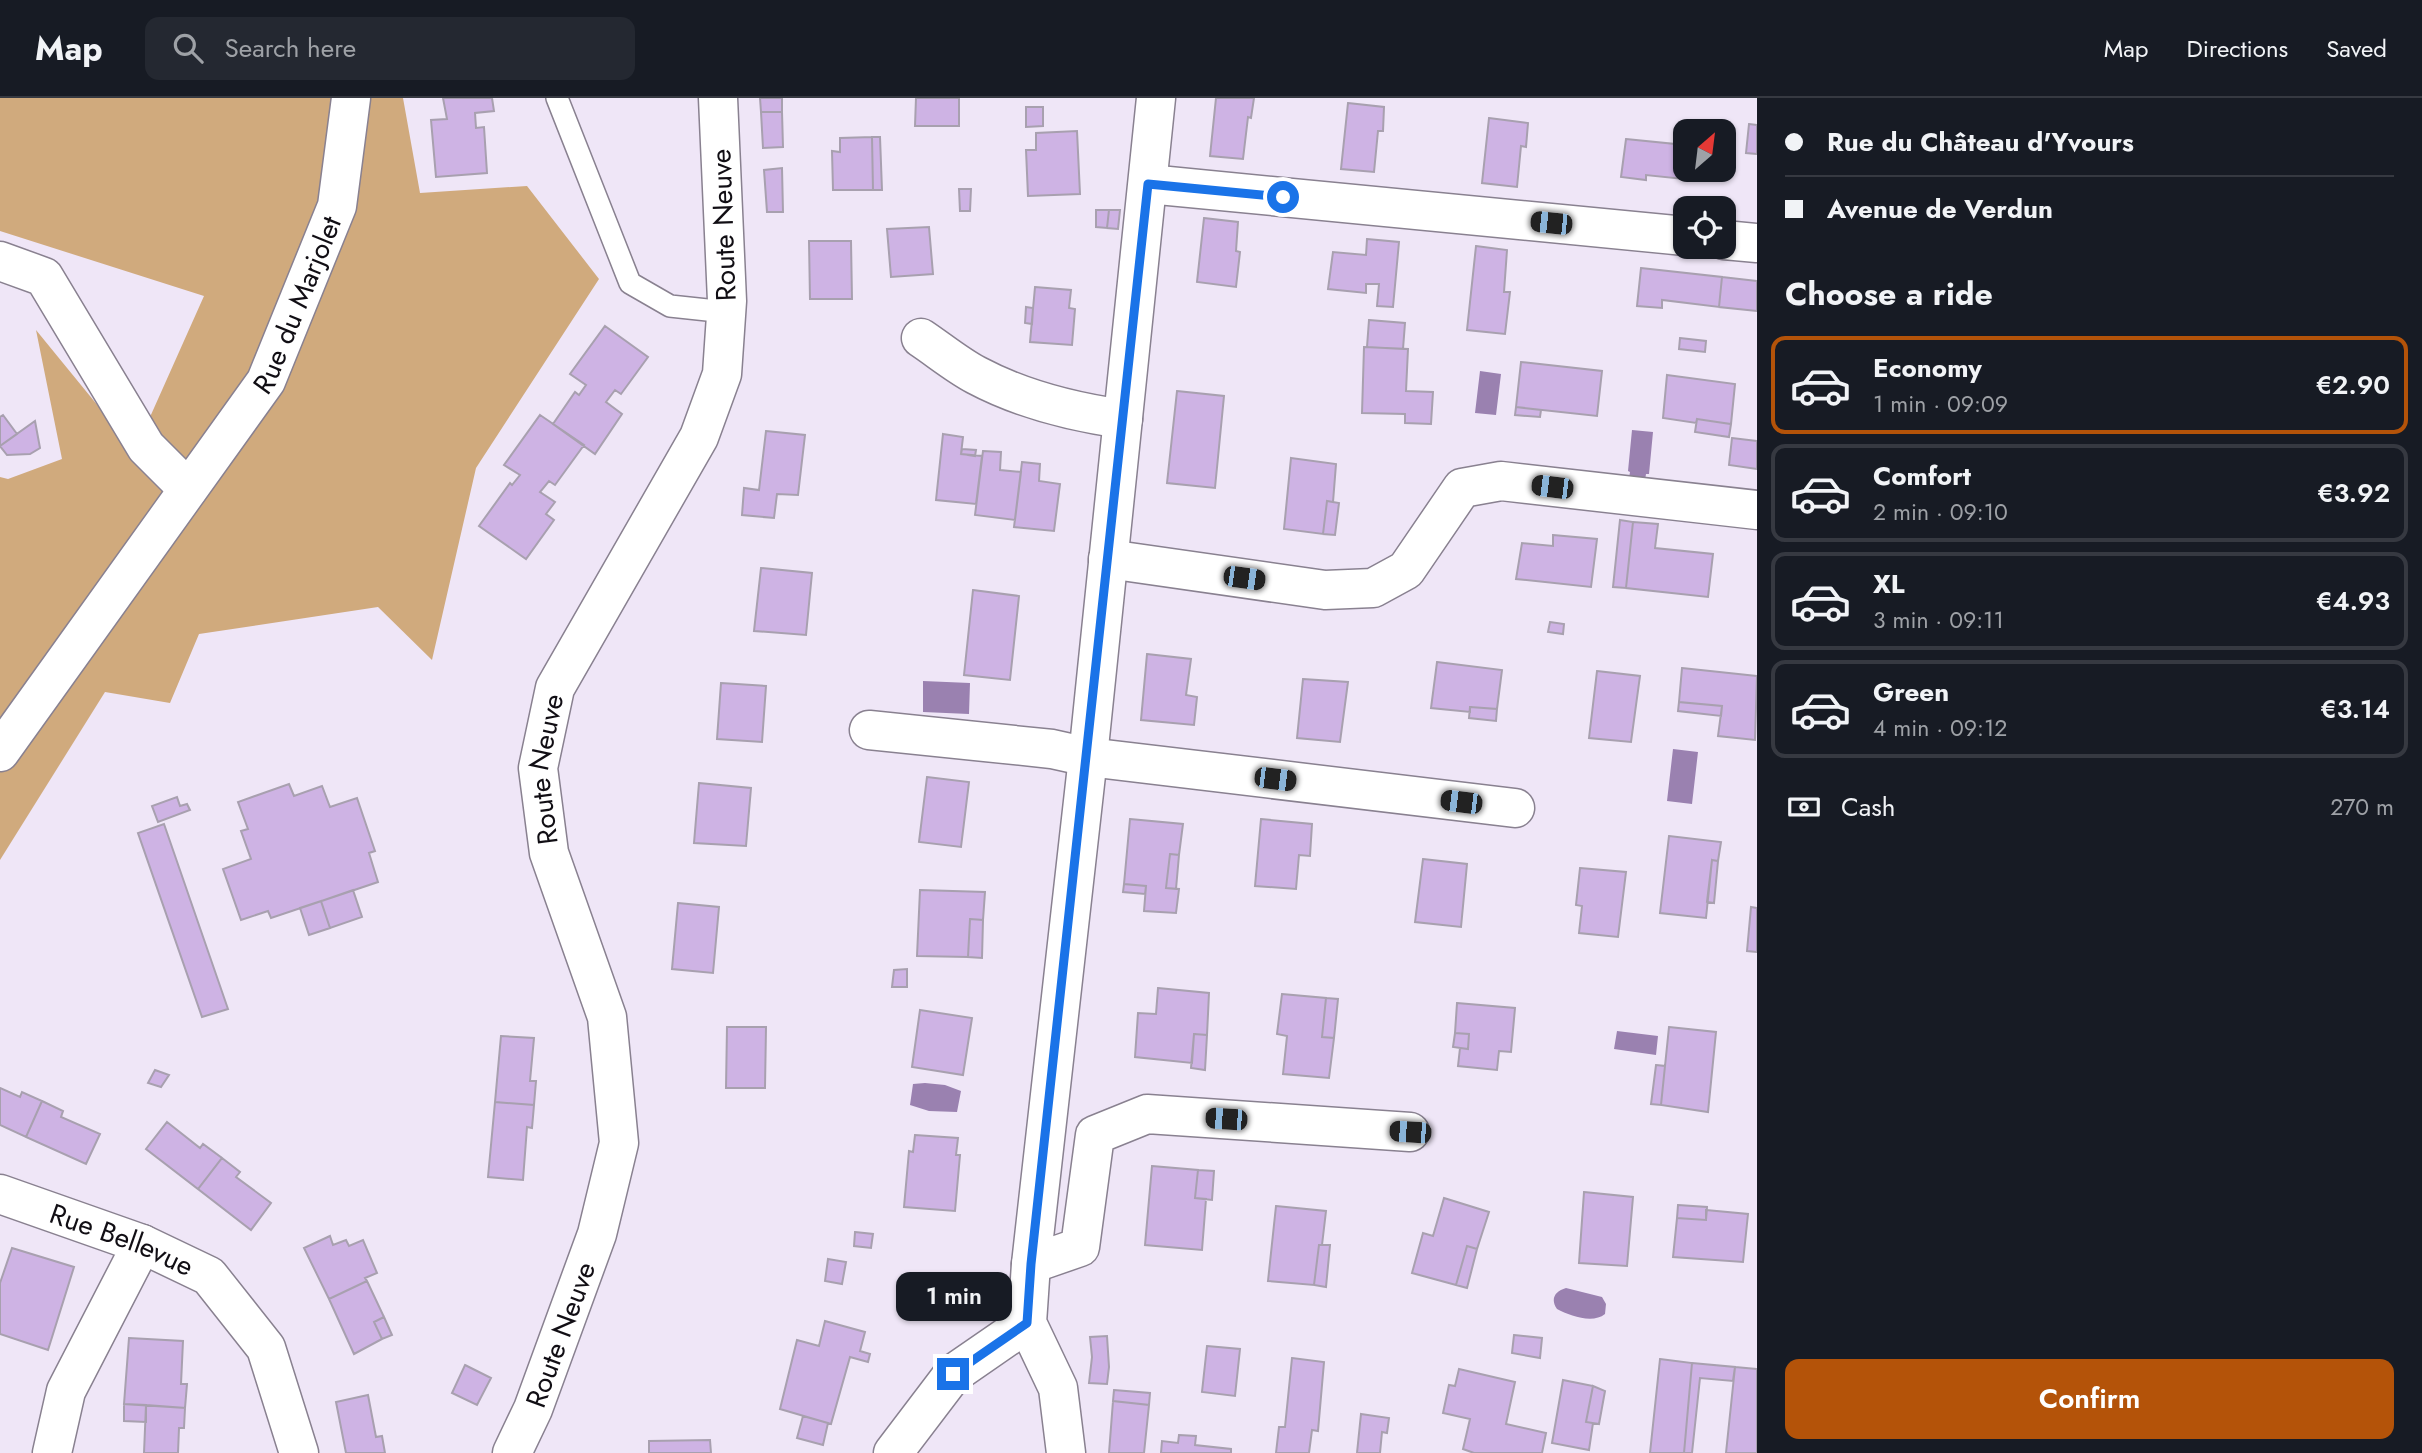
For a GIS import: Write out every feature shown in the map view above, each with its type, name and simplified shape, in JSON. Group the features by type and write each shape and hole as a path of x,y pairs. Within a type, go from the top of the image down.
{"street":[{"name":"Rue du Marjolet","path":"0,752 266,381 337,206 351,98"},
{"name":"Route Neuve","path":"512,1453 533,1409 597,1234 619,1143 607,1017 549,853 538,768 555,688 699,437 722,374 726,312 718,98"},
{"path":"1066,1453 1058,1388 1027,1323 1031,1264 1088,757 1156,98"},
{"path":"1148,184 1673,235"},
{"path":"1736,241 1757,243"},
{"path":"0,261 44,277 146,447 188,489"},
{"path":"921,338 976,375 1031,398 1085,414 1123,419"},
{"path":"1108,559 1325,590 1373,588 1406,570 1462,488 1501,481 1757,510"},
{"path":"869,730 1052,749 1088,757 1515,808"},
{"path":"1031,1264 1080,1247 1096,1135 1147,1114 1410,1132"},
{"name":"Rue Bellevue","path":"0,1194 142,1244 209,1276 266,1349 299,1453"},
{"path":"51,1453 66,1391 142,1244"},
{"path":"893,1453 953,1374 1027,1323"}],"lane":[{"path":"557,98 630,283 670,306 726,312"}],"shaded area":[{"path":"0,98 403,98 420,193 527,186 599,279 476,468 432,660 378,607 199,634 170,703 105,692 0,860 0,477 8,479 62,459 36,330 121,434 150,417 204,296 0,231"},
{"path":"1480,371 1501,374 1496,415 1475,413"},
{"path":"1632,430 1653,432 1649,474 1646,474 1645,480 1629,478"},
{"path":"923,681 970,683 969,714 923,712"},
{"path":"1673,749 1698,752 1692,804 1667,801"},
{"path":"1617,1031 1658,1036 1656,1055 1614,1049"},
{"path":"913,1084 945,1085 961,1091 957,1112 929,1111 910,1105"},
{"path":"1566,1288 1602,1297 1606,1304 1605,1314 1588,1319 1557,1309 1555,1296"}],"building":[{"path":"443,98 492,98 494,111 475,113 476,128 484,127 487,173 436,177 431,120 447,119"},
{"path":"760,98 782,98 782,112 761,112"},
{"path":"916,98 959,98 959,126 915,126"},
{"path":"1216,98 1254,98 1251,118 1248,117 1243,159 1210,156"},
{"path":"1348,103 1384,107 1383,131 1378,131 1374,172 1341,169"},
{"path":"1026,107 1043,107 1043,126 1026,127"},
{"path":"761,112 782,112 783,147 763,148"},
{"path":"1489,118 1528,123 1526,147 1521,146 1517,187 1482,183"},
{"path":"1749,124 1757,125 1757,154 1746,153"},
{"path":"1077,131 1080,194 1028,196 1026,150 1036,150 1036,133"},
{"path":"872,137 880,137 882,190 873,190"},
{"path":"872,137 873,190 833,190 832,151 840,152 840,138"},
{"path":"1626,139 1673,144 1673,178 1646,175 1646,180 1621,177"},
{"path":"782,168 783,212 767,212 764,170"},
{"path":"959,189 971,189 970,211 960,211"},
{"path":"1096,210 1109,210 1107,228 1096,227"},
{"path":"1109,210 1120,210 1118,229 1107,228"},
{"path":"1204,218 1238,222 1236,251 1240,252 1236,287 1197,282"},
{"path":"929,227 933,274 891,277 887,229"},
{"path":"1367,239 1399,242 1393,307 1377,306 1379,284 1366,284 1366,293 1328,289 1333,252 1366,255"},
{"path":"809,241 851,241 852,299 810,299"},
{"path":"1476,246 1507,250 1504,292 1510,292 1505,334 1467,330"},
{"path":"1641,268 1722,277 1719,307 1662,300 1662,308 1637,306"},
{"path":"1722,277 1757,281 1757,311 1719,307"},
{"path":"1035,287 1071,290 1069,308 1075,309 1072,345 1030,342"},
{"path":"1026,307 1033,308 1032,324 1025,323"},
{"path":"1369,320 1405,323 1403,349 1367,347"},
{"path":"605,326 648,357 621,394 615,390 606,402 622,414 595,454 553,424 575,392 579,395 586,385 570,374"},
{"path":"1680,338 1706,341 1705,352 1679,349"},
{"path":"1364,347 1408,349 1406,391 1433,392 1431,424 1405,423 1405,414 1362,413"},
{"path":"1521,362 1602,371 1597,416 1516,407"},
{"path":"1667,375 1735,384 1731,424 1663,418"},
{"path":"1177,391 1224,396 1215,488 1167,483"},
{"path":"1516,407 1541,410 1540,417 1515,415"},
{"path":"3,415 17,434 0,446 0,417"},
{"path":"540,415 584,445 555,485 549,481 540,492 555,502 546,514 554,520 526,559 479,526 510,483 512,485 520,475 504,465"},
{"path":"1697,419 1731,424 1729,437 1695,432"},
{"path":"35,421 40,448 30,454 7,455 0,446"},
{"path":"766,431 805,435 798,495 777,494 774,518 742,515 744,488 759,490"},
{"path":"943,434 963,437 961,454 982,456 976,504 936,500"},
{"path":"1732,438 1757,441 1757,469 1729,465"},
{"path":"962,449 976,450 975,456 961,454"},
{"path":"983,451 1001,452 1000,470 1021,472 1015,520 975,515"},
{"path":"1291,458 1336,464 1333,502 1327,501 1323,534 1284,529"},
{"path":"1022,462 1040,464 1039,481 1060,484 1054,531 1014,527"},
{"path":"1327,501 1339,503 1335,535 1323,534"},
{"path":"1620,520 1633,522 1626,588 1613,587"},
{"path":"1633,522 1658,524 1655,548 1713,554 1708,597 1626,588"},
{"path":"1553,535 1597,539 1591,587 1516,579 1522,543 1553,546"},
{"path":"761,568 812,573 806,635 754,631"},
{"path":"973,590 1019,596 1010,680 964,675"},
{"path":"1550,622 1564,624 1563,634 1548,632"},
{"path":"1147,654 1191,659 1186,695 1197,697 1194,725 1141,720"},
{"path":"1437,662 1502,670 1497,709 1470,707 1470,712 1431,708"},
{"path":"1682,668 1757,676 1755,740 1718,736 1722,706 1679,702"},
{"path":"1597,671 1640,676 1631,742 1589,738"},
{"path":"1303,679 1348,682 1340,742 1297,738"},
{"path":"721,683 766,686 762,742 717,739"},
{"path":"1679,702 1722,706 1721,716 1678,711"},
{"path":"1470,707 1497,709 1496,721 1469,718"},
{"path":"927,777 969,782 961,847 919,842"},
{"path":"699,783 751,788 746,846 694,843"},
{"path":"289,784 294,796 322,786 330,807 357,798 375,851 369,853 378,882 271,918 268,911 241,920 223,869 251,859 241,831 248,829 238,802"},
{"path":"177,797 180,806 187,804 190,810 158,822 152,806"},
{"path":"1130,819 1183,824 1179,855 1170,854 1166,888 1179,889 1176,913 1144,911 1146,886 1124,884"},
{"path":"1261,819 1312,824 1310,856 1299,855 1296,889 1255,886"},
{"path":"164,824 228,1009 202,1017 138,833"},
{"path":"1669,836 1721,842 1718,861 1712,860 1706,918 1660,913"},
{"path":"1170,854 1179,855 1176,889 1166,888"},
{"path":"1423,859 1467,864 1461,927 1415,922"},
{"path":"1712,860 1718,861 1714,903 1707,902"},
{"path":"1580,868 1626,872 1618,937 1579,933 1582,906 1576,905"},
{"path":"1124,884 1146,886 1145,894 1123,892"},
{"path":"353,890 362,917 330,928 321,901"},
{"path":"920,890 985,892 983,920 970,919 968,957 917,956"},
{"path":"321,901 330,928 309,935 300,908"},
{"path":"678,903 719,907 713,973 672,969"},
{"path":"1751,907 1757,908 1757,952 1747,951"},
{"path":"970,919 983,920 982,958 968,957"},
{"path":"907,969 907,987 892,987 894,970"},
{"path":"1158,988 1209,993 1207,1035 1194,1034 1192,1063 1135,1057 1138,1013 1156,1014"},
{"path":"1282,994 1326,998 1322,1037 1334,1038 1329,1078 1283,1074 1287,1036 1277,1034"},
{"path":"1326,998 1338,999 1334,1038 1322,1037"},
{"path":"1457,1003 1515,1008 1511,1052 1499,1051 1497,1070 1458,1066 1460,1048 1468,1049 1469,1034 1455,1033"},
{"path":"920,1010 972,1018 963,1075 912,1067"},
{"path":"727,1027 766,1027 765,1088 726,1088"},
{"path":"1669,1027 1716,1032 1708,1112 1661,1105"},
{"path":"1455,1033 1469,1034 1468,1049 1453,1047"},
{"path":"1194,1034 1207,1035 1205,1070 1191,1068"},
{"path":"501,1036 534,1038 530,1081 536,1081 534,1105 495,1102"},
{"path":"1656,1065 1665,1066 1661,1105 1651,1104"},
{"path":"155,1070 169,1075 161,1087 148,1083"},
{"path":"0,1088 20,1097 22,1092 42,1101 26,1137 0,1125"},
{"path":"42,1101 63,1111 61,1117 100,1134 86,1164 26,1137"},
{"path":"495,1102 534,1105 532,1128 527,1127 523,1180 488,1177"},
{"path":"167,1122 200,1148 203,1144 222,1158 198,1189 146,1149"},
{"path":"915,1135 958,1138 956,1155 960,1155 955,1211 904,1207 909,1151 913,1152"},
{"path":"222,1158 240,1172 236,1177 271,1203 251,1230 198,1189"},
{"path":"1152,1166 1198,1170 1195,1198 1206,1199 1202,1250 1145,1245"},
{"path":"1198,1170 1214,1171 1212,1200 1195,1198"},
{"path":"1584,1192 1633,1197 1627,1266 1579,1263"},
{"path":"1444,1198 1489,1212 1477,1249 1467,1246 1456,1285 1412,1273 1423,1233 1433,1236"},
{"path":"1678,1205 1707,1207 1706,1220 1677,1218"},
{"path":"1276,1206 1326,1211 1314,1285 1268,1281"},
{"path":"1706,1210 1748,1214 1743,1262 1673,1257 1677,1218 1706,1220"},
{"path":"855,1232 873,1234 871,1248 854,1246"},
{"path":"330,1236 333,1245 346,1240 349,1246 363,1240 377,1273 365,1278 367,1281 329,1299 304,1248"},
{"path":"1319,1245 1330,1245 1326,1287 1314,1285"},
{"path":"1467,1246 1477,1249 1467,1288 1456,1285"},
{"path":"12,1248 74,1267 48,1350 0,1334 0,1283"},
{"path":"828,1259 846,1262 842,1284 825,1281"},
{"path":"367,1281 384,1317 374,1322 382,1339 354,1354 329,1299"},
{"path":"384,1317 392,1335 382,1339 374,1322"},
{"path":"825,1321 865,1332 860,1351 870,1354 868,1362 850,1357 831,1424 780,1409 797,1340 819,1346"},
{"path":"1514,1335 1542,1338 1540,1358 1512,1353"},
{"path":"1107,1336 1107,1384 1089,1383 1092,1357 1090,1337"},
{"path":"129,1338 183,1341 181,1384 187,1384 185,1408 124,1404"},
{"path":"1207,1346 1240,1349 1235,1396 1202,1392"},
{"path":"1292,1358 1324,1362 1318,1431 1312,1430 1309,1453 1276,1453 1279,1427 1285,1427"},
{"path":"1660,1359 1692,1363 1684,1453 1650,1453"},
{"path":"1692,1363 1735,1367 1733,1381 1700,1378 1692,1453 1684,1453"},
{"path":"465,1365 491,1378 477,1405 452,1393"},
{"path":"1735,1367 1757,1369 1757,1453 1726,1453"},
{"path":"1459,1369 1515,1382 1506,1424 1546,1433 1542,1453 1474,1453 1463,1449 1470,1419 1443,1413 1449,1385 1455,1386"},
{"path":"1563,1380 1593,1386 1586,1422 1593,1423 1589,1450 1552,1443"},
{"path":"1593,1386 1605,1391 1599,1424 1586,1422"},
{"path":"1114,1390 1150,1393 1149,1405 1113,1401"},
{"path":"368,1395 376,1437 382,1436 385,1453 346,1453 336,1402"},
{"path":"1113,1401 1149,1405 1144,1453 1109,1453"},
{"path":"124,1404 146,1405 146,1422 124,1421"},
{"path":"146,1405 185,1408 184,1428 179,1428 178,1453 144,1453"},
{"path":"1361,1414 1389,1418 1387,1433 1382,1432 1380,1453 1357,1453"},
{"path":"803,1416 828,1423 823,1445 797,1438"},
{"path":"1179,1435 1196,1436 1195,1445 1231,1449 1231,1453 1161,1453 1162,1441 1178,1443"},
{"path":"710,1440 711,1453 649,1453 649,1441"}],"route":[{"path":"953,1374 1027,1323 1031,1264 1148,184 1283,197"}]}
